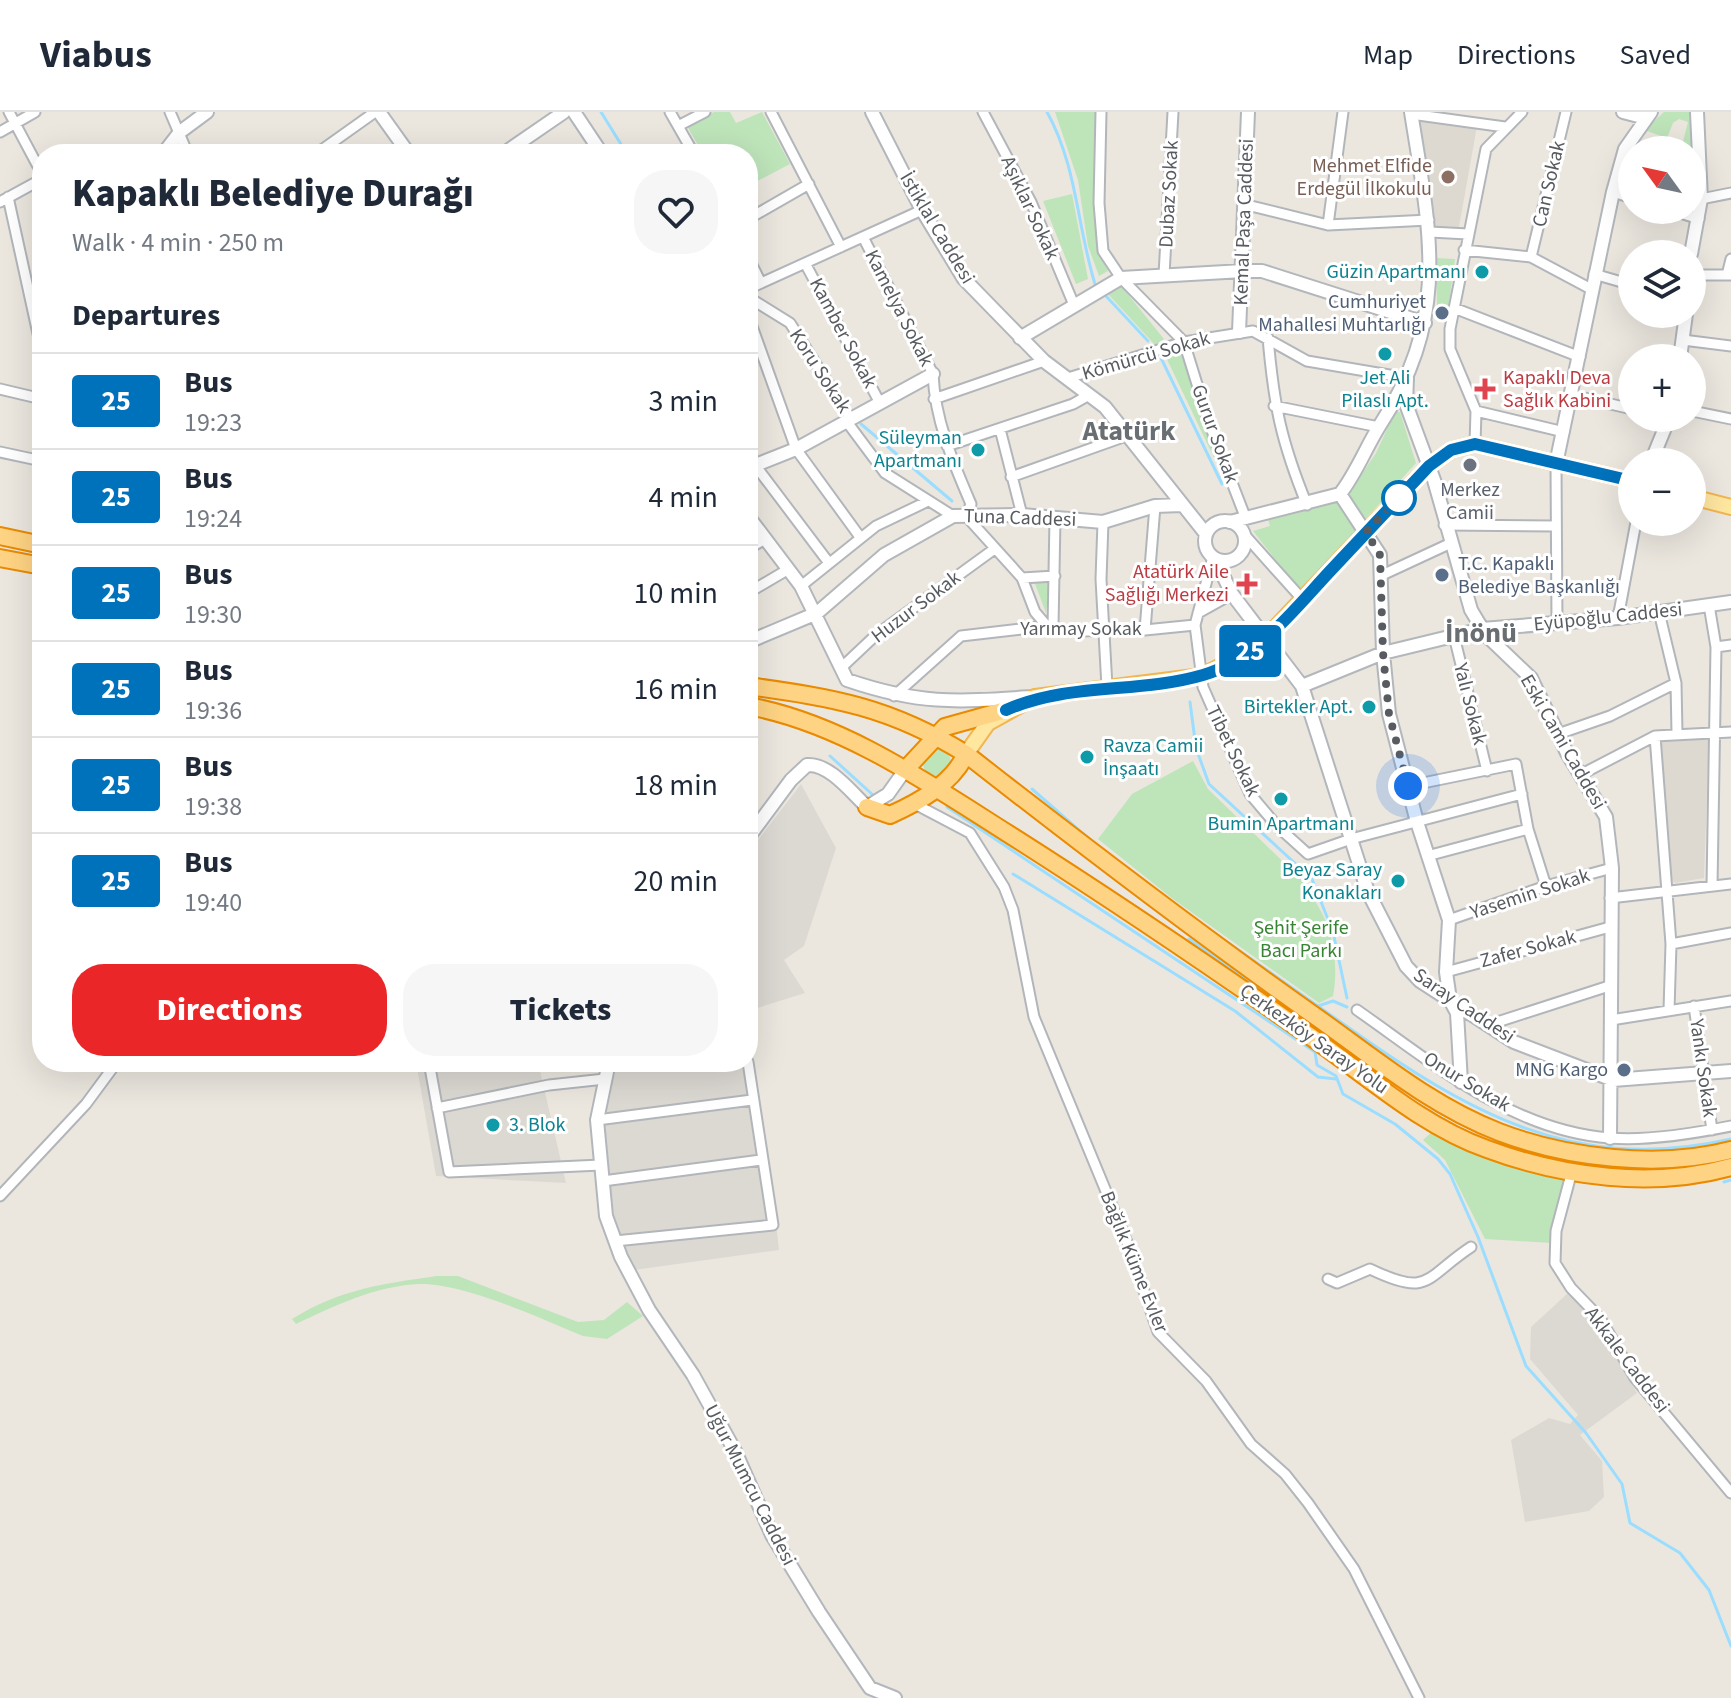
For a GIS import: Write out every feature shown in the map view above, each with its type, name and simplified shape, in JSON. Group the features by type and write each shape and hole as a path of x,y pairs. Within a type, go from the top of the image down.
{"highway":[{"path":"0,536 32,543"},
{"path":"0,558 32,564"},
{"name":"Çerkezköy Saray Yolu","path":"758,687 842,700 893,715 935,735 966,754 1157,904 1426,1095 1498,1131 1567,1152 1627,1159 1731,1150"},
{"name":"Çerkezköy Saray Yolu","path":"758,709 824,730 935,788 1152,925 1423,1115 1485,1149 1572,1171 1635,1178 1731,1167"},
{"path":"905,770 935,735 957,721 1006,710"},
{"path":"867,807 890,815 913,803 952,777 966,754"}],"main road":[{"path":"966,754 988,723 1006,710 1035,697 1202,676 1223,667 1266,639 1429,466 1451,450 1475,444 1618,478"},
{"path":"1706,501 1731,507"}],"street":[{"path":"9,112 32,156"},
{"path":"0,132 35,112"},
{"path":"170,112 184,144"},
{"path":"171,144 180,132 207,112"},
{"path":"331,144 377,112 401,144"},
{"path":"518,144 564,112"},
{"path":"574,112 595,144"},
{"path":"670,112 688,144"},
{"path":"678,126 705,112"},
{"name":"Kamelya Sokak","path":"771,112 841,247"},
{"name":"İstiklal Caddesi","path":"872,112 922,210 964,279 1044,361 1089,395 1129,435 1206,534"},
{"name":"Aşıklar Sokak","path":"983,112 1031,202 1074,305"},
{"name":"Gurur Sokak","path":"1101,112 1099,203 1103,251 1121,278 1184,342 1209,423 1246,519"},
{"name":"Dubaz Sokak","path":"1164,275 1173,112"},
{"name":"Kemal Paşa Caddesi","path":"1239,332 1247,205 1248,112"},
{"path":"1328,225 1343,112"},
{"path":"1475,444 1476,411 1450,349 1454,308 1486,149 1522,112"},
{"name":"Can Sokak","path":"1531,257 1566,112"},
{"path":"1557,623 1556,464 1613,192 1625,149 1648,115 1623,112"},
{"path":"1697,112 1698,136"},
{"path":"1266,639 1232,594 1205,547 1206,534 1213,525 1307,505 1340,494 1353,477 1379,427 1395,405 1425,323 1430,226 1411,113 1505,127"},
{"path":"32,182 4,200 32,307"},
{"path":"758,213 809,184"},
{"path":"1613,192 1618,194"},
{"path":"1706,198 1731,193"},
{"path":"1247,205 1328,225 1430,226 1468,234"},
{"path":"758,284 922,210"},
{"name":"Kamelya Sokak","path":"863,237 933,374 934,399 947,446 971,504 959,516"},
{"path":"1464,250 1531,257 1591,289"},
{"path":"1706,275 1729,275 1731,259"},
{"name":"Kamber Sokak","path":"805,263 880,403"},
{"path":"1020,338 1121,278 1243,271 1274,274 1425,323"},
{"path":"1594,274 1618,281"},
{"path":"758,277 761,283"},
{"name":"Koru Sokak","path":"758,303 790,323 849,421 885,473 926,502 959,516"},
{"path":"1454,308 1580,357"},
{"path":"1682,344 1684,328"},
{"name":"Kömürcü Sokak","path":"1068,378 1184,342 1253,331 1307,361 1407,378"},
{"path":"1268,338 1274,406 1286,453 1307,505"},
{"path":"1683,340 1731,346"},
{"path":"758,343 796,449 860,537"},
{"path":"934,399 1044,361"},
{"path":"758,464 796,449 933,374"},
{"name":"Eski Cami Caddesi","path":"1407,378 1406,404 1429,466 1462,589 1482,629 1531,678 1580,775 1606,817 1612,868 1609,986 1613,1080 1610,1138"},
{"path":"0,389 32,397"},
{"path":"947,446 1073,404 1089,395"},
{"path":"1572,395 1618,406"},
{"path":"1274,406 1379,427"},
{"path":"1476,411 1564,432"},
{"path":"1706,414 1731,419"},
{"path":"1000,429 1022,515"},
{"path":"1011,477 1129,435"},
{"path":"0,452 32,459"},
{"path":"758,474 829,563"},
{"path":"1340,494 1380,555 1383,653 1389,714 1417,822 1449,920 1446,972 1450,1000 1457,1013 1461,1082"},
{"path":"801,586 860,537 926,502"},
{"name":"Tuna Caddesi","path":"758,638 817,613 884,555 959,516 1022,515 1103,522 1155,506 1182,505"},
{"path":"1145,630 1155,506"},
{"path":"959,516 1022,578 1035,612 1050,626"},
{"path":"1050,626 1055,576 1055,518"},
{"path":"1103,522 1101,579 1107,687"},
{"path":"1230,522 1303,600"},
{"path":"1444,525 1554,526"},
{"path":"758,530 801,586 817,613 847,680 894,696 942,703 1035,697"},
{"path":"1214,558 1225,561 1238,557 1244,546 1243,533"},
{"path":"1618,618 1633,536"},
{"path":"758,543 765,539"},
{"path":"1380,576 1449,544"},
{"name":"Huzur Sokak","path":"841,668 876,635 993,550"},
{"path":"1195,625 1214,558"},
{"path":"758,587 787,570"},
{"path":"1022,578 1055,576"},
{"path":"1198,613 1232,594"},
{"name":"Eyüpoğlu Caddesi","path":"1302,686 1383,653 1482,629 1618,618 1731,602"},
{"path":"1709,605 1716,647 1712,886"},
{"path":"1659,612 1676,683 1677,733"},
{"name":"Yarımay Sokak","path":"894,696 961,636 1050,626 1145,630 1195,625"},
{"name":"Tibet Sokak","path":"1195,625 1202,676 1212,710 1250,794 1277,826 1308,854 1351,839"},
{"name":"Yalı Sokak","path":"1454,636 1487,771"},
{"name":"Saray Caddesi","path":"1266,639 1302,686 1368,892 1406,966 1420,981 1488,1025 1552,1058 1613,1080 1704,1076 1731,1071"},
{"path":"1716,647 1731,645"},
{"path":"1558,734 1610,716 1676,683"},
{"path":"1580,775 1655,736 1731,732"},
{"name":"Yankı Sokak","path":"1655,736 1671,944 1669,1010"},
{"path":"1408,786 1516,764 1528,829 1546,886"},
{"path":"758,825 791,780 807,765 817,765 827,771 867,807 888,794 905,770"},
{"path":"1351,839 1522,794"},
{"name":"Bağlık Küme Evler","path":"913,803 970,833 1004,887 1013,910 1034,1017 1073,1103 1158,1332 1206,1381 1251,1444 1285,1474 1308,1503 1354,1569 1419,1698"},
{"path":"1427,856 1528,829"},
{"name":"Yasemin Sokak","path":"1449,920 1546,886 1612,868"},
{"path":"1610,898 1731,884"},
{"name":"Zafer Sokak","path":"1446,972 1610,927"},
{"path":"1671,944 1731,933"},
{"path":"1488,1025 1609,986"},
{"path":"1611,1020 1731,1001"},
{"name":"Yankı Sokak","path":"1694,1006 1712,1130"},
{"name":"Onur Sokak","path":"1357,1010 1485,1098 1541,1122 1610,1138 1731,1126"},
{"path":"0,1196 86,1104 110,1072"},
{"path":"431,1072 449,1172 601,1165"},
{"name":"Uğur Mumcu Caddesi","path":"607,1072 597,1120 606,1216 621,1257 649,1310 693,1375 735,1451 772,1535 819,1612 870,1688 895,1698"},
{"path":"615,1241 773,1225 749,1072"},
{"path":"437,1108 549,1085 605,1079"},
{"path":"597,1120 752,1100"},
{"path":"603,1181 761,1160"},
{"name":"Akkale Caddesi","path":"1572,1171 1556,1231 1555,1263 1571,1288 1600,1318 1635,1378 1731,1493"},
{"path":"1328,1279 1337,1283 1370,1269 1404,1285 1426,1283 1471,1247"}],"shaded area":[{"name":"Mehmet Elfide Erdegül İlkokulu","path":"1420,119 1477,126 1459,227 1433,227"},
{"path":"1659,738 1709,738 1704,878 1675,883 1671,880"},
{"path":"801,784 836,848 804,946 784,960 805,993 758,1008 758,840"},
{"path":"418,1072 540,1072 566,1183 436,1176"},
{"path":"614,1072 754,1072 768,1153 779,1250 634,1270 614,1230 600,1127"},
{"path":"1568,1293 1591,1318 1637,1393 1580,1435 1602,1461 1604,1497 1589,1511 1525,1522 1511,1440 1549,1418 1570,1424 1578,1415 1530,1359 1531,1327"}],"green space":[{"path":"714,112 730,112 736,123 762,112 790,164 758,181 758,144 697,144 687,126"},
{"path":"1055,112 1097,112 1099,251 1108,271 1099,276 1088,246 1078,180"},
{"path":"1664,112 1692,112 1693,136 1684,136 1688,122 1679,119 1673,123 1668,136 1644,130"},
{"path":"1072,194 1088,279 1076,284 1043,201"},
{"path":"1436,258 1455,259 1448,310 1437,307"},
{"path":"1117,286 1122,287 1164,339 1155,345 1107,293"},
{"path":"1181,350 1229,481 1226,483 1164,353"},
{"path":"1395,412 1400,412 1416,463 1364,521 1347,496 1376,453"},
{"path":"1341,500 1358,529 1299,590 1253,531 1270,526 1268,519"},
{"path":"1050,579 1046,613 1034,581"},
{"path":"937,749 947,753 951,763 947,773 937,777 927,773 923,763 927,753"},
{"name":"Şehit Şerife Bacı Parkı","path":"1193,761 1208,789 1307,885 1304,888 1321,911 1331,939 1335,968 1333,996 1319,1003 1173,899 1098,839 1132,794"},
{"path":"1433,1131 1524,1170 1565,1177 1567,1184 1551,1243 1485,1239 1445,1160 1423,1140"},
{"path":"437,1276 458,1276 578,1322 604,1320 627,1302 643,1316 607,1339 583,1336 479,1295 419,1284 371,1293 296,1324 292,1319 345,1294"}],"waterway":[{"path":"601,112 621,144"},
{"path":"1047,112 1071,175 1095,284"},
{"path":"1105,295 1148,341"},
{"path":"1161,358 1222,484"},
{"path":"861,424 952,501"},
{"path":"1190,702 1196,748 1209,784 1312,879 1333,932 1347,998"},
{"path":"830,756 873,795"},
{"path":"1032,789 1089,839"},
{"path":"947,807 1315,1052 1317,1065 1336,1076 1343,1094 1395,1124 1438,1159 1450,1174 1478,1237 1526,1366 1586,1433 1622,1484 1630,1523 1680,1553 1709,1590 1731,1646"},
{"path":"1013,874 1235,1011 1318,1077 1336,1079"},
{"path":"1197,921 1388,1055 1478,1108 1523,1128 1571,1141 1621,1148 1674,1148 1731,1139"},
{"path":"1189,939 1407,1092 1460,1123"},
{"path":"1318,1006 1333,1001 1347,1007"},
{"path":"1504,1142 1584,1164"},
{"path":"1724,1182 1731,1180"}],"bus line":[{"name":"25","path":"1006,710 1035,697 1202,676 1223,667 1266,639 1429,466 1451,450 1475,444 1618,478"}],"place":[{"name":"Mehmet Elfide Erdegül İlkokulu","path":"1448,177"},
{"name":"Güzin Apartmanı","path":"1482,272"},
{"name":"Cumhuriyet Mahallesi Muhtarlığı","path":"1442,313"},
{"name":"Jet Ali Pilaslı Apt.","path":"1385,354"},
{"name":"Kapaklı Deva Sağlık Kabini","path":"1485,389"},
{"name":"Süleyman Apartmanı","path":"978,450"},
{"name":"Merkez Camii","path":"1470,465"},
{"name":"T.C. Kapaklı Belediye Başkanlığı","path":"1442,575"},
{"name":"Atatürk Aile Sağlığı Merkezi","path":"1247,584"},
{"name":"Birtekler Apt.","path":"1369,707"},
{"name":"Ravza Camii İnşaatı","path":"1087,757"},
{"name":"Bumin Apartmanı","path":"1281,799"},
{"name":"Beyaz Saray Konakları","path":"1398,881"},
{"name":"MNG Kargo","path":"1624,1070"},
{"name":"3. Blok","path":"493,1125"}],"district":[{"name":"Atatürk","path":"1129,431"},
{"name":"İnönü","path":"1481,633"}],"route":[{"path":"1399,498 1408,488 1366,532 1380,555 1383,653 1389,714 1408,786"}]}
